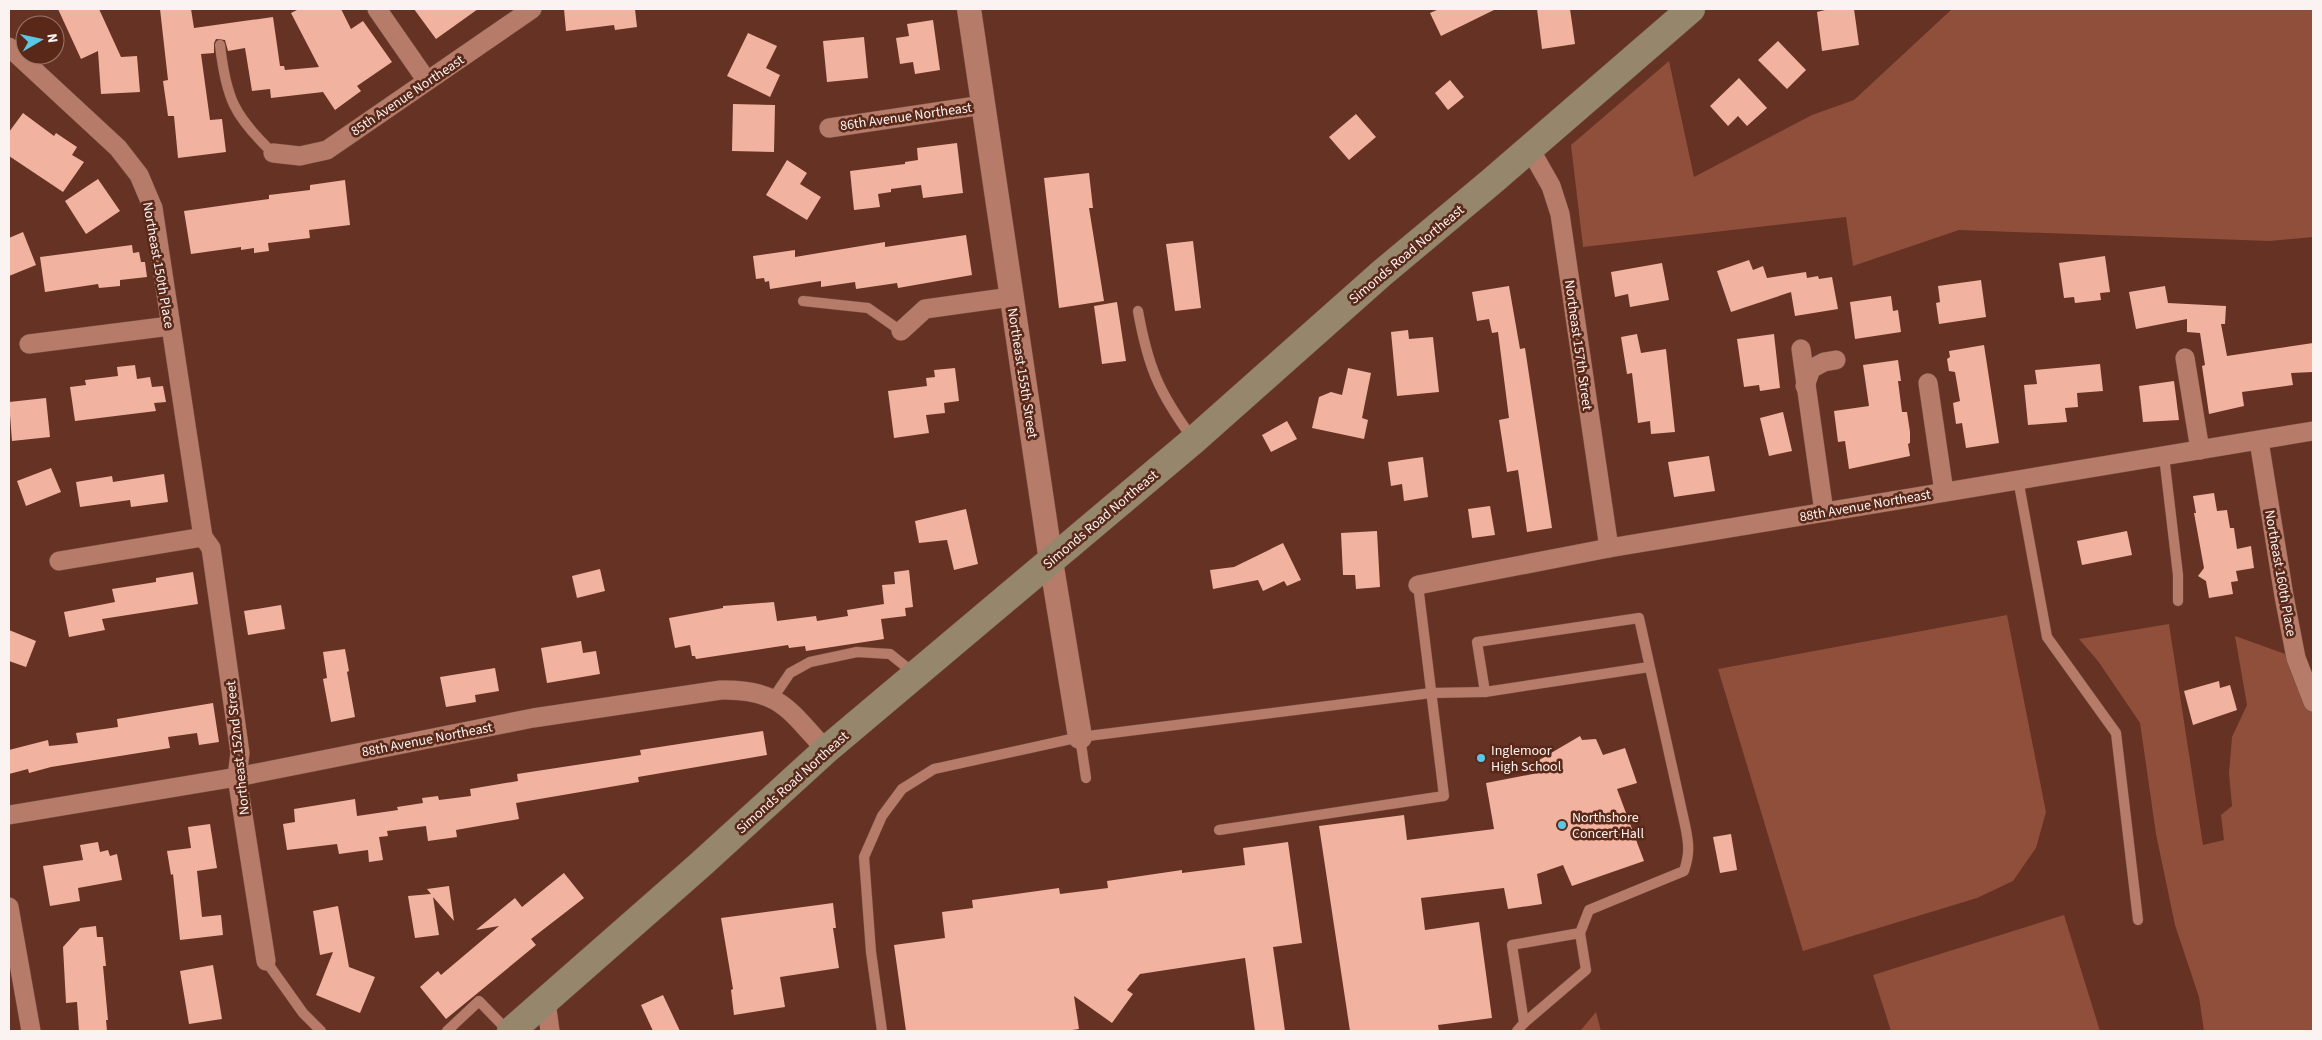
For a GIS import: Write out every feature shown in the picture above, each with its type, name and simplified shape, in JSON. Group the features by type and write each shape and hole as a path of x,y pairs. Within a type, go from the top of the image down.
{"main road":[{"name":"Simonds Road Northeast","path":"510,1031 546,1002 826,750 1194,440 1375,279 1530,149 1691,9"}],"street":[{"path":"378,9 427,81"},
{"name":"85th Avenue Northeast","path":"273,153 300,156 327,150 532,9"},
{"name":"Northeast 155th Street","path":"969,9 1051,561 1080,737"},
{"name":"Northeast 150th Place","path":"9,48 118,148 139,175 152,208 203,537"},
{"name":"86th Avenue Northeast","path":"829,128 983,105"},
{"name":"Northeast 157th Street","path":"1530,149 1551,186 1560,214 1609,548"},
{"path":"901,331 925,310 1011,297"},
{"path":"29,344 170,326"},
{"path":"1801,349 1824,512"},
{"path":"2186,358 2200,450"},
{"path":"1805,386 1811,369 1824,362 1836,360"},
{"path":"1928,383 1944,492"},
{"name":"88th Avenue Northeast","path":"1418,585 1609,548 2313,431"},
{"name":"Northeast 160th Place","path":"2259,441 2297,664 2313,702"},
{"path":"59,561 203,537"},
{"name":"Northeast 152nd Street","path":"203,537 211,548 216,578 240,753 237,777 266,961"},
{"name":"88th Avenue Northeast","path":"9,815 237,777 533,718 721,690 746,690 773,698 791,712 826,750"},
{"path":"9,907 29,1031"},
{"path":"546,1002 550,1031"}],"lane":[{"path":"220,45 223,78 232,106 250,131 273,153"},
{"path":"802,301 868,308 901,331"},
{"path":"1138,311 1145,352 1153,374 1163,395 1194,440"},
{"path":"2164,456 2178,576 2178,601"},
{"path":"2018,479 2047,637 2116,733 2138,920"},
{"path":"1220,830 1444,796 1418,585"},
{"path":"1485,692 1477,642 1639,618 1686,830 1690,856 1684,871 1589,910 1580,933 1586,970 1516,1031"},
{"path":"773,698 790,673 810,662 857,652 890,654 916,674"},
{"path":"882,1031 871,952 864,857 882,816 902,789 934,769 1080,737 1431,692 1485,692 1650,667"},
{"path":"1080,737 1086,778"},
{"path":"1524,1023 1512,945 1580,933"},
{"path":"266,961 303,1013 321,1031"},
{"path":"446,1031 479,1001 510,1031"}],"shaded area":[{"path":"1952,9 2313,9 2313,237 2270,241 1959,230 1853,266 1846,217 1583,247 1571,145 1669,61 1694,177 1812,115 1854,100"},
{"path":"2007,615 2046,812 2036,848 2013,881 1977,898 1803,951 1718,669"},
{"path":"2169,624 2203,845 2224,840 2221,815 2232,806 2229,773 2232,737 2247,705 2235,636 2296,658 2313,702 2313,1031 2204,1031 2199,997 2175,925 2156,834 2140,723 2098,661 2079,639"},
{"path":"2064,915 2100,1031 1891,1031 1873,975"},
{"path":"1596,1012 1601,1031 1580,1031"}],"building":[{"path":"58,9 99,9 121,57 137,56 140,92 101,94 98,51 81,59 65,24 65,15 61,15"},
{"path":"160,9 191,9 194,28 273,17 280,66 284,66 285,70 319,67 291,13 299,9 341,9 351,29 363,21 392,62 357,86 361,91 335,110 323,92 271,98 270,89 252,91 245,48 228,51 225,40 216,39 214,53 201,54 210,120 222,119 226,152 178,158 174,116 168,116 163,81 168,80"},
{"path":"414,9 478,9 436,39"},
{"path":"564,9 635,9 637,27 615,30 614,25 566,31"},
{"path":"1439,9 1496,9 1441,36 1430,13"},
{"path":"1537,9 1570,9 1575,44 1542,49"},
{"path":"1829,9 1854,9 1859,45 1822,51 1817,12"},
{"path":"933,20 940,70 915,74 913,62 900,64 896,38 909,36 907,24"},
{"path":"748,33 777,46 766,68 780,75 770,97 727,76"},
{"path":"864,37 868,78 827,82 823,41"},
{"path":"1778,41 1806,70 1787,89 1758,60"},
{"path":"1739,78 1767,108 1747,126 1738,116 1728,126 1710,106"},
{"path":"1450,80 1464,97 1448,110 1435,93"},
{"path":"733,104 775,105 774,152 732,151"},
{"path":"23,113 54,136 56,133 77,147 72,155 84,162 63,192 9,156 9,132"},
{"path":"1356,114 1376,137 1349,160 1329,137"},
{"path":"957,143 963,193 923,198 921,185 891,189 891,192 878,194 880,207 854,210 850,171 905,164 905,162 918,160 917,148"},
{"path":"787,160 807,173 800,184 821,197 807,220 766,195"},
{"path":"1089,173 1093,208 1089,208 1104,301 1059,308 1044,178"},
{"path":"98,179 120,211 86,234 65,201"},
{"path":"345,180 350,225 309,230 310,238 268,243 269,251 254,253 254,248 241,250 241,247 191,254 184,211 269,199 269,195 310,190 310,185"},
{"path":"23,232 36,265 9,276 9,238"},
{"path":"966,235 972,275 898,288 897,283 856,289 855,282 821,287 821,281 770,289 769,281 765,282 764,278 756,279 753,256 795,250 795,257 885,242 885,247"},
{"path":"1193,241 1201,308 1175,311 1166,244"},
{"path":"132,245 133,253 139,252 141,262 145,262 147,277 120,280 120,286 99,288 98,284 45,292 40,257"},
{"path":"2105,256 2110,292 2100,293 2101,300 2075,303 2074,297 2064,298 2059,263"},
{"path":"1749,260 1753,270 1763,266 1767,278 1806,272 1807,278 1818,276 1819,279 1832,277 1838,309 1795,316 1791,292 1731,312 1717,271"},
{"path":"1662,263 1669,300 1630,307 1628,294 1615,297 1611,272"},
{"path":"1981,280 1986,317 1939,324 1936,303 1940,302 1938,286"},
{"path":"1509,286 1520,349 1525,348 1552,528 1527,532 1518,470 1507,472 1499,420 1509,418 1498,332 1492,333 1489,319 1477,321 1472,292"},
{"path":"2165,286 2168,303 2226,306 2225,324 2221,324 2227,356 2313,343 2313,372 2291,373 2293,385 2242,392 2244,406 2209,414 2202,366 2205,365 2200,333 2187,332 2187,319 2136,329 2129,292"},
{"path":"1891,296 1893,311 1898,310 1901,332 1855,339 1850,302"},
{"path":"1117,302 1126,361 1102,364 1094,306"},
{"path":"1408,330 1409,339 1433,337 1439,392 1397,396 1391,332"},
{"path":"1637,334 1641,353 1666,349 1675,432 1651,434 1650,421 1638,423 1632,373 1627,374 1621,337"},
{"path":"1774,334 1780,388 1760,391 1759,385 1744,387 1737,339"},
{"path":"1984,345 1999,443 1966,448 1962,423 1956,424 1953,403 1960,401 1955,372 1949,371 1947,359 1950,357 1949,351"},
{"path":"1898,360 1901,381 1898,381 1902,412 1907,412 1910,432 1910,443 1908,444 1910,456 1849,469 1845,441 1838,442 1834,411 1869,406 1863,365"},
{"path":"2100,364 2103,391 2077,393 2078,407 2065,408 2067,422 2028,425 2024,385 2037,384 2035,370"},
{"path":"135,365 137,379 150,377 152,387 163,386 166,402 154,403 156,411 75,421 70,387 86,385 85,380 118,376 117,367"},
{"path":"955,368 959,401 944,403 945,413 926,415 929,433 894,438 888,391 927,386 926,378 935,377 934,370"},
{"path":"1348,368 1371,373 1362,418 1368,420 1364,439 1312,428 1319,397 1331,392 1342,395"},
{"path":"2174,381 2179,420 2143,422 2139,386"},
{"path":"46,398 50,437 12,441 9,402"},
{"path":"1783,412 1792,451 1769,456 1760,418"},
{"path":"1287,421 1297,439 1271,452 1262,435"},
{"path":"1709,456 1715,491 1674,497 1668,462"},
{"path":"1423,457 1428,497 1404,501 1402,484 1391,486 1388,462"},
{"path":"51,468 61,492 26,506 17,481"},
{"path":"164,474 168,502 131,507 130,500 80,507 76,482 112,476 113,482"},
{"path":"2214,493 2217,511 2227,510 2230,528 2234,528 2237,549 2251,546 2254,568 2236,571 2238,581 2231,582 2233,594 2209,598 2206,581 2198,576 2204,568 2194,513 2196,513 2193,496"},
{"path":"1490,506 1495,535 1472,538 1468,509"},
{"path":"966,509 978,564 954,570 947,540 919,543 915,521"},
{"path":"1377,531 1380,587 1356,589 1355,575 1343,575 1341,533"},
{"path":"2127,531 2132,555 2082,565 2077,541"},
{"path":"1283,543 1301,580 1287,586 1284,581 1263,591 1258,580 1213,589 1210,570 1234,567"},
{"path":"600,569 605,591 577,598 572,576"},
{"path":"909,570 913,607 905,608 906,616 881,619 884,639 806,651 805,646 789,648 788,645 696,659 695,656 692,656 690,645 675,648 669,618 723,608 723,606 774,602 777,621 816,616 817,621 848,616 847,610 884,604 882,585 895,584 894,572"},
{"path":"193,572 198,604 102,619 105,630 69,637 64,612 115,602 112,589 156,582 156,578"},
{"path":"281,605 285,629 248,635 244,611"},
{"path":"9,630 36,641 26,667 9,661"},
{"path":"581,641 583,653 596,651 600,674 547,683 541,648"},
{"path":"345,649 355,717 331,722 323,679 327,678 323,652"},
{"path":"495,668 499,691 475,695 476,702 446,707 440,677"},
{"path":"2219,681 2220,688 2230,685 2237,710 2193,725 2184,691"},
{"path":"213,703 219,742 199,745 197,733 168,737 170,748 51,767 29,773 28,769 9,774 9,750 48,740 49,746 78,743 76,733 118,727 117,719"},
{"path":"763,731 767,755 638,777 639,782 516,803 519,819 456,830 457,837 428,841 426,826 387,831 388,836 379,837 383,860 369,862 368,850 339,854 337,844 287,850 283,824 295,822 294,809 355,799 357,816 398,810 397,807 423,803 422,798 438,796 439,800 471,796 470,789 518,781 517,774 641,755 640,750"},
{"path":"1580,736 1582,740 1596,739 1603,755 1625,748 1637,783 1617,789 1644,861 1572,886 1563,865 1537,874 1542,904 1508,909 1504,888 1421,898 1425,930 1479,922 1492,1018 1438,1025 1439,1031 1350,1031 1319,826 1404,815 1407,840 1494,829 1486,783 1538,773 1534,763"},
{"path":"210,824 217,868 197,871 202,917 221,915 223,935 180,940 173,874 171,875 167,851 191,848 188,827"},
{"path":"1731,834 1737,870 1720,873 1713,837"},
{"path":"98,842 100,852 108,850 110,856 117,854 122,880 78,888 80,901 50,906 43,866 83,860 80,845"},
{"path":"1288,842 1302,943 1273,947 1285,1031 1255,1031 1245,958 1140,974 1127,990 1133,994 1112,1023 1074,996 1079,1029 1066,1031 906,1031 894,945 945,938 942,912 973,908 972,900 1059,888 1060,894 1108,888 1107,881 1182,870 1182,873 1245,865 1243,848"},
{"path":"564,873 584,898 531,939 536,945 446,1019 420,987 438,971 441,975 499,926 476,930 515,898 522,907"},
{"path":"449,886 454,921 433,897 439,935 415,938 408,896 431,894 427,889"},
{"path":"833,903 836,928 833,928 839,968 780,977 785,1007 734,1015 731,990 733,989 721,918"},
{"path":"338,906 349,967 375,977 360,1013 316,995 333,952 320,955 313,911"},
{"path":"96,926 97,937 103,937 106,966 103,966 108,1020 106,1020 107,1031 79,1031 77,1002 66,1003 63,947 80,928"},
{"path":"213,965 222,1019 189,1024 180,971"},
{"path":"663,995 680,1031 653,1031 641,1005"}],"place":[{"name":"Inglemoor High School","path":"1481,758"},
{"name":"Northshore Concert Hall","path":"1562,825"}]}
